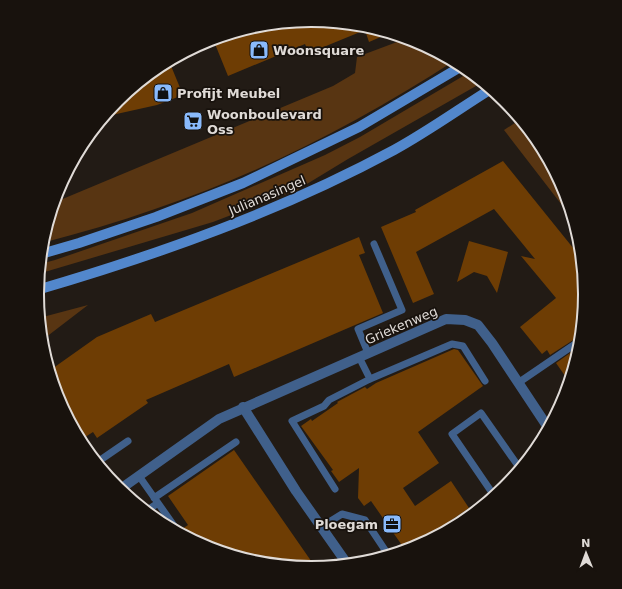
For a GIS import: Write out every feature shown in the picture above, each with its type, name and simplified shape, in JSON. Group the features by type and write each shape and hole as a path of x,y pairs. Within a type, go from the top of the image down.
{"main road":[{"name":"Julianasingel","path":"47,252 156,217 243,183 359,127 456,70"},
{"name":"Julianasingel","path":"44,288 167,249 300,197 395,150 486,92"}],"street":[{"name":"Griekenweg","path":"124,486 219,419 243,407 446,319 465,320 478,325 545,424"},
{"path":"243,407 296,492 345,560"}],"lane":[{"path":"370,379 358,329 402,310 374,244"},
{"path":"335,489 292,421 308,412 324,406 329,400 370,379 452,344 463,346 485,381"},
{"path":"518,383 573,345"},
{"path":"491,492 452,434 481,413 517,464"},
{"path":"101,460 128,441"},
{"path":"149,508 156,501 236,442"},
{"path":"138,476 172,523"},
{"path":"321,527 342,514 365,520 386,551"}],"shaded area":[{"path":"400,42 448,65 383,105 346,125 271,163 233,180 141,214 49,241 61,200 333,86 355,73 357,57"},
{"path":"465,75 478,85 297,190 213,222 45,272 46,262 192,213 325,155 360,137"},
{"path":"516,123 523,132 543,161 551,176 563,207 504,130"},
{"path":"88,305 47,336 45,317"}],"building":[{"path":"311,27 346,29 361,32 309,53 305,44 228,76 215,45 225,41 276,29"},
{"path":"366,33 382,37 369,42"},
{"path":"171,66 183,95 157,105 113,115 148,82"},
{"path":"503,161 574,249 578,277 578,312 574,339 550,355 547,350 542,354 520,327 556,298 521,256 535,259 494,209 416,252 434,294 413,303 381,227 416,212 415,210"},
{"path":"359,237 365,253 359,255 383,313 234,377 229,364 146,400 148,403 97,438 93,432 85,437 71,413 54,367 97,337 151,314 155,322"},
{"path":"469,241 508,252 497,293 487,276 474,272 457,282"},
{"path":"454,349 458,350 483,386 418,432 439,463 403,488 415,506 451,481 469,508 436,530 402,546 371,501 364,506 358,498 359,468 339,482 331,471 333,470 301,426 311,419 312,421 338,403 337,402 365,387 367,389 376,383"},
{"path":"572,352 565,376 556,363"},
{"path":"234,450 312,562 276,560 259,557 209,542 182,529 188,525 168,496"}],"place":[{"name":"Woonsquare","path":"259,50"},
{"name":"Profijt Meubel","path":"163,93"},
{"name":"Woonboulevard Oss","path":"193,121"},
{"name":"Ploegam","path":"392,524"}]}
